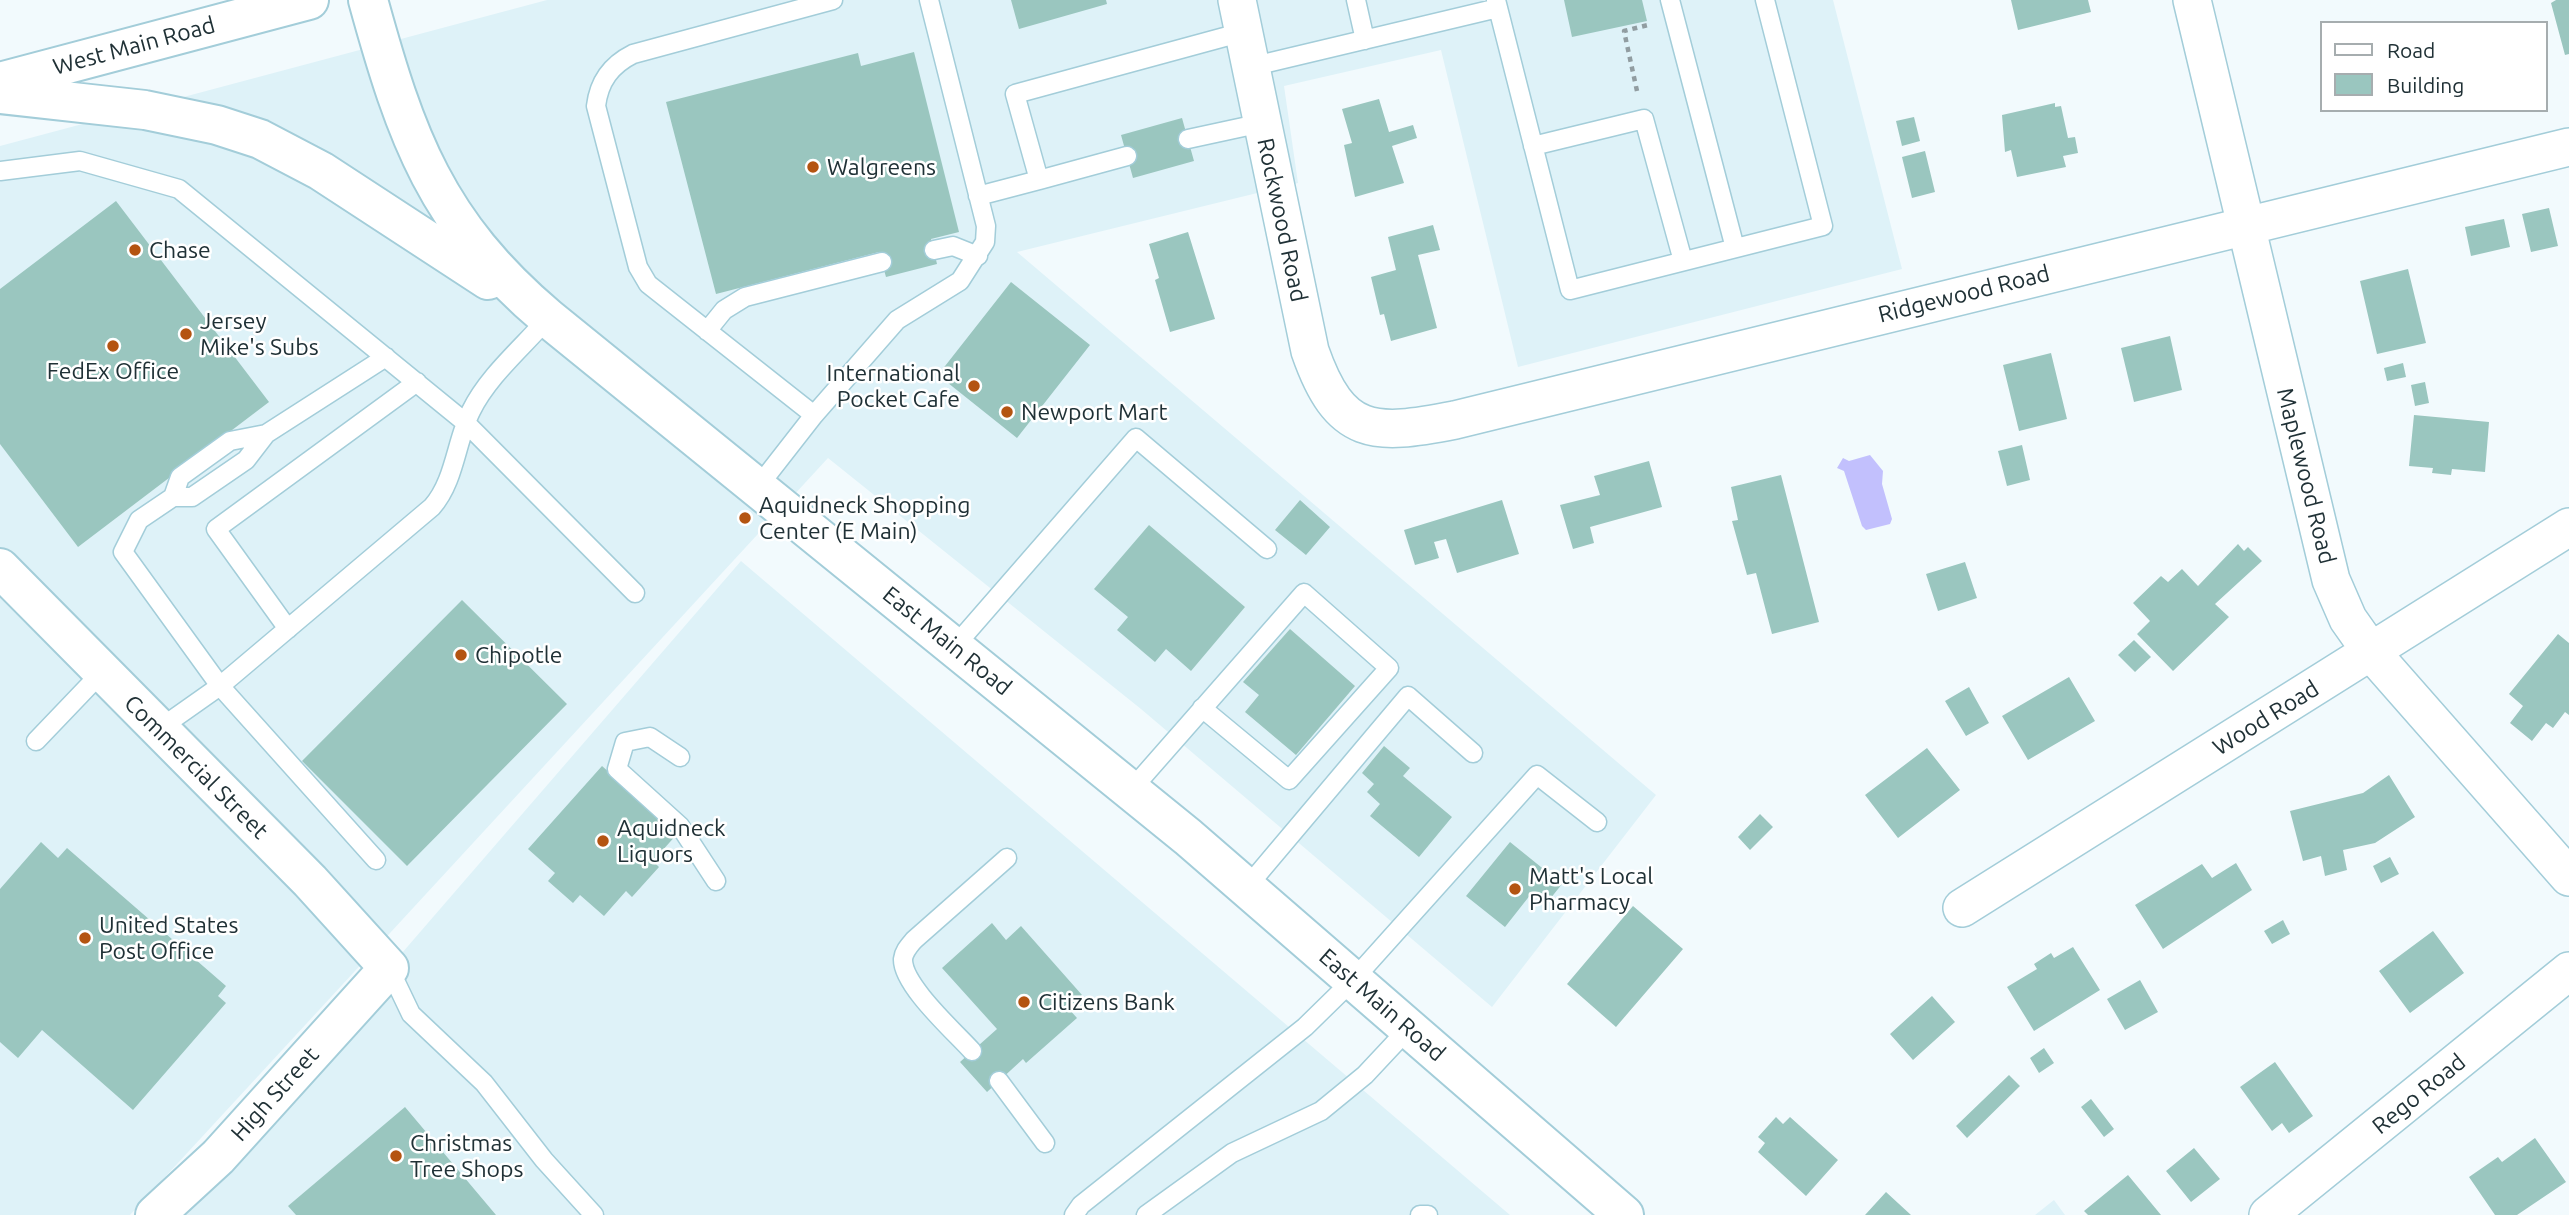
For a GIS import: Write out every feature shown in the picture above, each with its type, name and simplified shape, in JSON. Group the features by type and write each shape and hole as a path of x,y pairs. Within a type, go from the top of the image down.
{"main road":[{"name":"West Main Road","path":"0,82 309,0"},
{"name":"East Main Road","path":"368,0 398,105 436,190 486,260 548,318 1247,887 1624,1215"},
{"path":"0,94 145,110 217,125 260,139 321,171 548,318"},
{"name":"Commercial Street","path":"0,568 310,881 389,968"},
{"name":"High Street","path":"155,1215 218,1157 389,968"}],"street":[{"name":"Maplewood Road","path":"2192,0 2330,580 2348,619 2372,653 2569,877"},
{"name":"Rockwood Road","path":"1243,33 1310,351 1330,399 1348,417 1359,422"},
{"name":"Ridgewood Road","path":"1359,422 1397,429 1455,420 2569,147"},
{"name":"Wood Road","path":"1962,908 2569,527"},
{"name":"Rego Road","path":"2268,1215 2569,971"}],"lane":[{"path":"814,415 654,291 638,267 598,118 598,93 614,65 633,54 833,0"},
{"path":"757,488 814,415 897,320 912,307 938,297 961,281 978,256 986,234 929,0"},
{"path":"1356,0 1365,40"},
{"path":"1670,0 1735,248"},
{"path":"1039,180 1015,94 1243,33 1365,40 1497,4 1570,290 1823,226 1765,0"},
{"path":"1533,146 1644,119 1683,261"},
{"path":"1188,139 1262,123"},
{"path":"978,196 1127,156"},
{"path":"0,171 80,161 179,189 466,423 635,593"},
{"path":"934,250 953,246 978,256"},
{"path":"706,331 724,310 746,297 882,262"},
{"path":"159,729 220,686 439,498 466,423 484,391 548,318"},
{"path":"376,860 220,686 123,552 139,520 173,497 192,497 247,460 266,434 386,357"},
{"path":"288,629 216,529 417,382"},
{"path":"173,497 180,477 230,441 266,434"},
{"path":"954,647 1136,438 1267,549"},
{"path":"1131,790 1202,708 1304,593 1389,668 1289,780 1202,708"},
{"path":"36,741 102,673"},
{"path":"1247,887 1408,696 1473,753"},
{"path":"680,757 650,737 625,742 617,769 680,826 716,881"},
{"path":"1074,1215 1081,1205 1305,1027 1353,980 1537,775 1597,822"},
{"path":"972,1051 916,989 904,969 903,957 914,940 1007,858"},
{"path":"389,968 411,1014 484,1083 544,1160 594,1215"},
{"path":"1146,1215 1232,1153 1321,1111 1365,1075 1409,1028"},
{"path":"999,1081 1045,1143"},
{"path":"1420,1215 1429,1215"}],"path":[{"path":"1644,119 1624,31 1675,19"}],"shaded area":[{"path":"547,0 1833,0 1902,269 1518,367 1441,50 1284,86 1298,183 1017,252 1656,795 1492,1007 1141,709 828,458 130,1215 0,1215 0,146"},
{"path":"741,561 1510,1215 155,1215 389,968"},
{"path":"2054,1200 2065,1215 2035,1215"}],"water":[{"path":"1870,455 1883,471 1882,484 1892,519 1890,524 1866,530 1862,526 1844,471 1837,468 1843,458 1849,461"}],"building":[{"path":"1011,0 1106,0 1107,4 1019,29"},
{"path":"1564,0 1642,0 1647,21 1572,37"},
{"path":"2011,0 2088,0 2091,12 2018,30"},
{"path":"2556,0 2569,0 2569,54 2565,55 2551,3"},
{"name":"Walgreens","path":"914,52 959,232 931,239 937,264 886,277 879,252 716,294 666,102 858,53 861,66"},
{"path":"1379,99 1389,132 1413,125 1417,138 1392,146 1404,183 1355,197 1344,145 1352,143 1342,109"},
{"path":"2055,103 2055,107 2061,106 2068,138 2075,137 2078,153 2063,156 2066,167 2017,177 2011,150 2005,152 2002,115"},
{"path":"1914,117 1920,141 1902,146 1896,121"},
{"path":"1182,118 1194,161 1133,178 1121,135"},
{"path":"1925,151 1935,192 1912,198 1902,157"},
{"name":"FedEx Office","path":"116,201 269,402 78,547 0,444 0,289"},
{"path":"2549,208 2558,246 2531,252 2522,214"},
{"path":"2504,219 2510,247 2471,256 2465,227"},
{"path":"1433,225 1440,250 1418,255 1437,328 1391,341 1384,314 1380,315 1371,277 1396,270 1388,237"},
{"path":"1188,232 1215,319 1170,332 1155,280 1159,278 1149,244"},
{"path":"2408,269 2426,343 2377,354 2360,281"},
{"path":"1011,282 1090,345 1017,438 938,375"},
{"path":"2170,336 2182,390 2134,402 2121,348"},
{"path":"2051,353 2067,419 2019,431 2003,365"},
{"path":"2403,363 2406,377 2387,381 2384,368"},
{"path":"2425,382 2429,403 2415,406 2411,385"},
{"path":"2414,415 2489,422 2485,472 2452,469 2451,475 2432,473 2433,468 2409,466"},
{"path":"2022,445 2030,480 2007,486 1998,451"},
{"path":"1649,461 1662,507 1590,527 1594,543 1573,549 1560,505 1600,495 1594,476"},
{"path":"1781,475 1819,622 1772,634 1756,573 1747,575 1732,521 1738,520 1731,487"},
{"path":"1300,500 1330,527 1306,555 1275,530"},
{"path":"1502,500 1519,554 1457,573 1446,539 1434,542 1439,558 1415,565 1404,530"},
{"path":"1149,525 1245,607 1191,671 1166,649 1155,662 1117,630 1128,617 1094,589"},
{"path":"2238,544 2244,551 2248,547 2262,561 2215,604 2229,617 2173,671 2137,634 2150,621 2133,603 2161,576 2168,582 2182,569 2198,586"},
{"path":"1965,562 1977,598 1938,611 1926,574"},
{"path":"462,600 567,704 407,866 302,761"},
{"path":"1290,629 1355,686 1296,755 1245,712 1259,695 1243,682"},
{"path":"2558,634 2569,643 2569,715 2565,712 2553,728 2546,723 2532,741 2510,723 2523,706 2509,694"},
{"path":"2134,640 2151,657 2135,672 2118,655"},
{"path":"2069,677 2095,721 2028,760 2002,716"},
{"path":"1969,687 1989,723 1966,736 1945,701"},
{"path":"1384,746 1410,768 1403,776 1452,817 1419,857 1370,816 1380,804 1367,792 1374,784 1362,773"},
{"path":"1927,748 1960,790 1898,838 1865,795"},
{"name":"Aquidneck Liquors","path":"602,766 678,833 653,861 659,867 632,897 626,891 604,916 580,895 573,903 548,881 555,873 528,849"},
{"path":"2389,775 2415,817 2375,843 2343,850 2347,870 2325,876 2321,856 2303,861 2290,811 2363,793"},
{"path":"1760,814 1773,827 1750,850 1738,837"},
{"name":"United States Post Office","path":"41,842 58,858 67,848 226,986 218,996 226,1003 133,1110 42,1030 18,1058 0,1042 0,889"},
{"name":"Matt's Local Pharmacy","path":"1510,842 1562,884 1546,904 1531,894 1505,927 1466,896"},
{"path":"2390,857 2399,874 2381,883 2373,866"},
{"path":"2236,863 2252,890 2163,949 2135,905 2202,864 2212,878"},
{"path":"1633,906 1683,949 1616,1027 1567,984"},
{"path":"2283,920 2290,934 2272,944 2264,931"},
{"name":"Citizens Bank","path":"992,923 1006,940 1021,926 1082,995 1068,1008 1077,1018 1026,1063 1023,1059 987,1092 960,1062 997,1029 942,968"},
{"path":"2433,931 2464,973 2410,1013 2379,971"},
{"path":"2073,947 2100,990 2034,1031 2007,987 2037,969 2034,964 2051,953 2054,958"},
{"path":"2140,980 2158,1012 2125,1030 2107,999"},
{"path":"1932,996 1955,1022 1913,1060 1890,1034"},
{"path":"2044,1048 2054,1063 2039,1073 2030,1058"},
{"path":"2275,1062 2313,1116 2289,1133 2282,1123 2272,1131 2240,1087"},
{"path":"2009,1075 2020,1086 1967,1138 1956,1126"},
{"path":"2091,1099 2114,1129 2104,1137 2081,1107"},
{"name":"Christmas Tree Shops","path":"405,1107 496,1215 296,1215 288,1206"},
{"path":"1776,1117 1783,1124 1790,1117 1838,1160 1806,1196 1758,1152 1765,1143 1758,1137"},
{"path":"2535,1138 2566,1182 2517,1215 2495,1215 2469,1177 2498,1157 2502,1162"},
{"path":"2194,1148 2220,1179 2191,1202 2166,1171"},
{"path":"2128,1175 2161,1215 2088,1215 2084,1211"},
{"path":"1886,1192 1911,1215 1865,1215"}],"place":[{"name":"Walgreens","path":"813,167"},
{"name":"Chase","path":"135,250"},
{"name":"Jersey Mike's Subs","path":"186,334"},
{"name":"FedEx Office","path":"113,346"},
{"name":"International Pocket Cafe","path":"974,386"},
{"name":"Newport Mart","path":"1007,412"},
{"name":"Aquidneck Shopping Center (E Main)","path":"745,518"},
{"name":"Chipotle","path":"461,655"},
{"name":"Aquidneck Liquors","path":"603,841"},
{"name":"Matt's Local Pharmacy","path":"1515,889"},
{"name":"United States Post Office","path":"85,938"},
{"name":"Citizens Bank","path":"1024,1002"},
{"name":"Christmas Tree Shops","path":"396,1156"}]}
